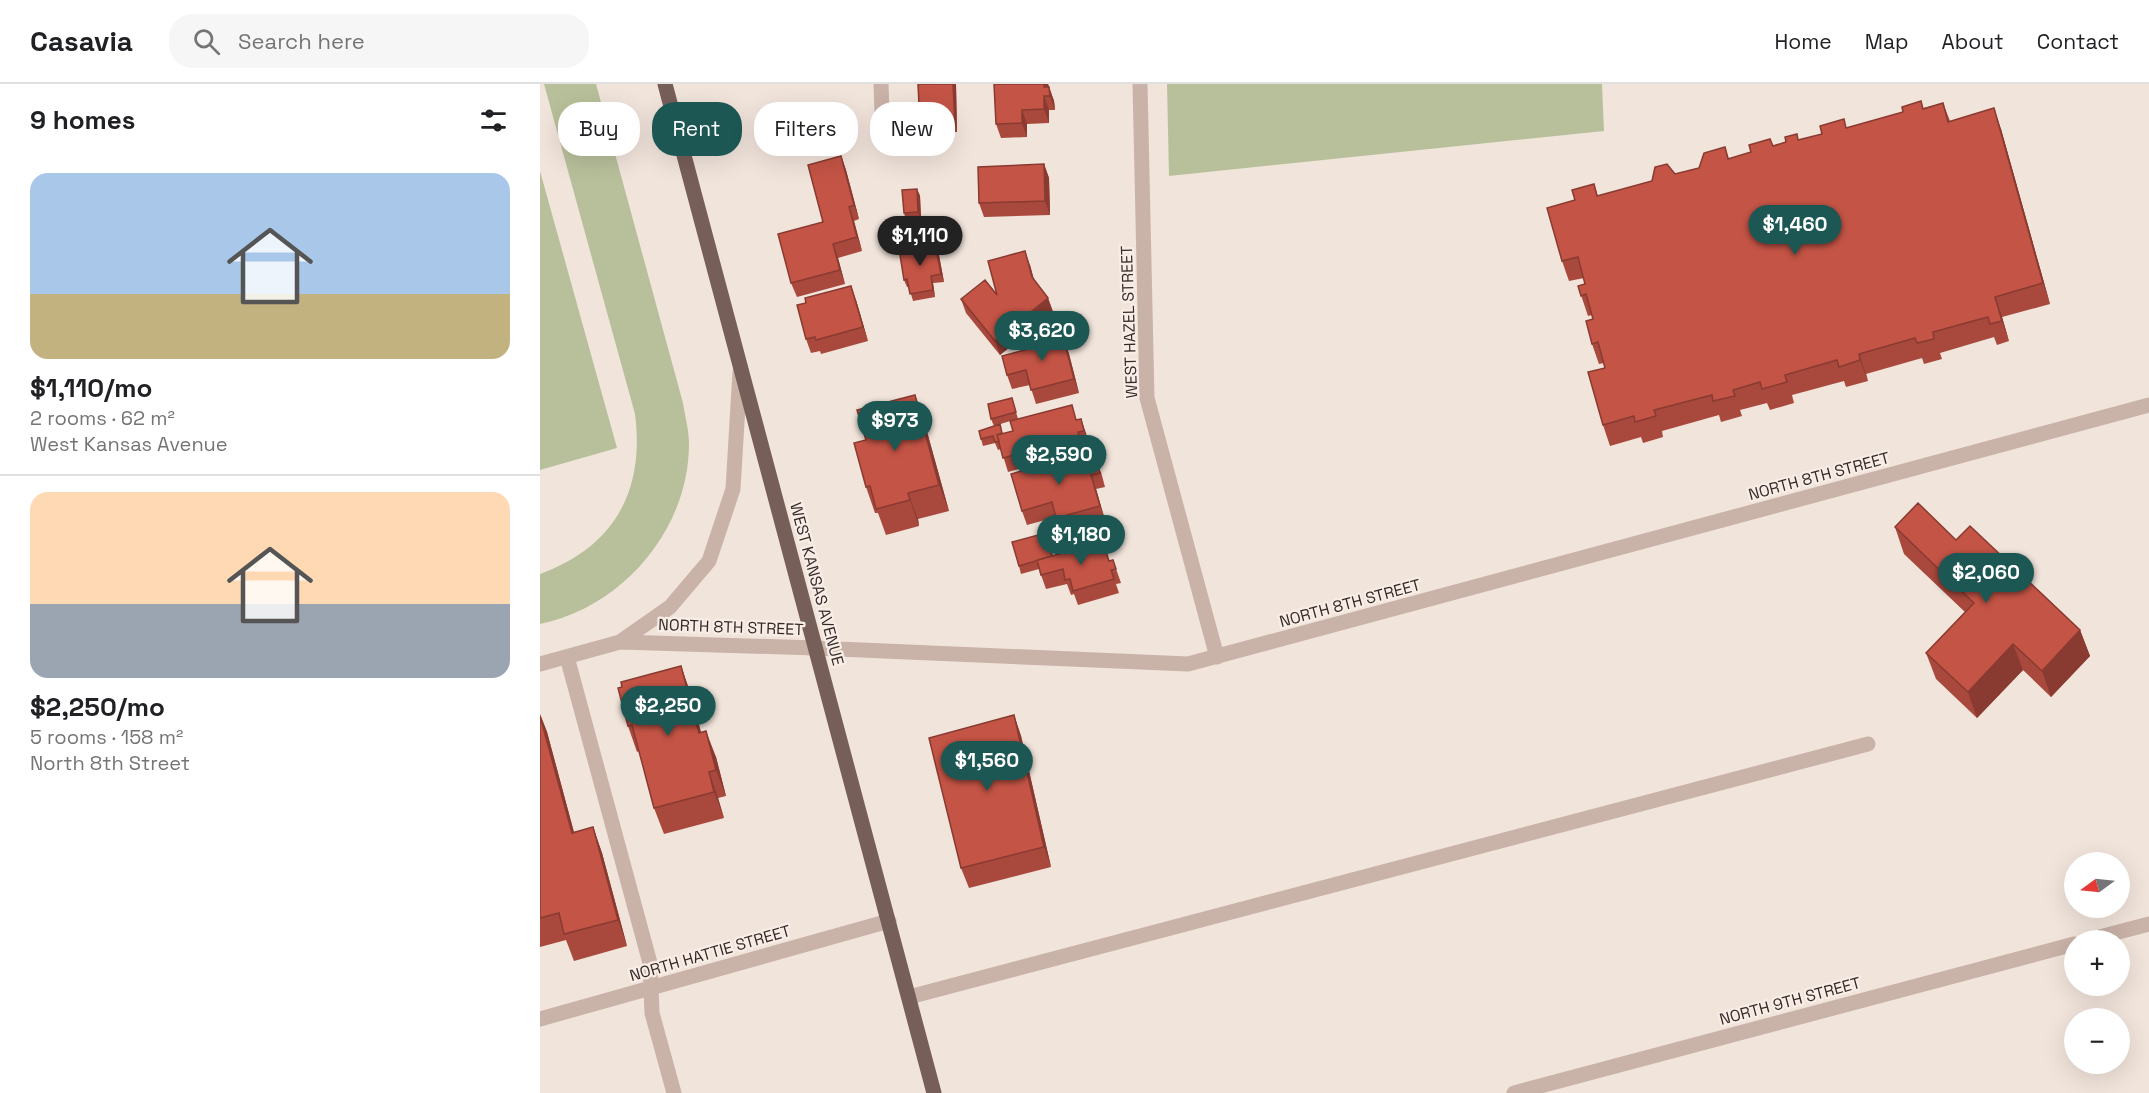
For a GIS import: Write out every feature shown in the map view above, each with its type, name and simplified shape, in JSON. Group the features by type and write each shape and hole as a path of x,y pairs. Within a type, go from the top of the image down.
{"main road":[{"name":"WEST KANSAS AVENUE","path":"664,84 934,1093"}],"street":[{"path":"881,84 882,102"},
{"name":"WEST HAZEL STREET","path":"1140,84 1148,398 1217,657"},
{"path":"620,642 670,607 709,561 733,489 740,366"},
{"name":"NORTH 8TH STREET","path":"540,664 620,642 1188,664 2149,405"},
{"path":"567,657 650,963 652,1012 674,1093"},
{"path":"909,998 1868,744"},
{"name":"NORTH HATTIE STREET","path":"540,1019 889,921"},
{"path":"2126,930 2149,924"},
{"name":"NORTH 9TH STREET","path":"1514,1093 2064,947"}],"green space":[{"path":"544,84 596,84 601,102 558,102 558,135"},
{"path":"1167,84 1602,84 1604,131 1169,176"},
{"path":"564,156 616,156 683,403 689,444 686,475 677,506 664,534 646,560 624,582 598,601 570,615 540,624 540,574 566,563 605,532 619,513 629,491 635,468 637,442 635,414"},
{"path":"540,171 617,448 540,470"}],"building":[{"path":"918,84 953,84 954,102 919,102"},
{"path":"994,84 1044,84 1044,87 1049,87 1050,96 1044,96 1044,109 1022,110 1022,123 996,124"},
{"path":"1921,101 1923,109 1943,103 1948,122 1994,108 2043,283 1995,297 2002,321 1990,324 1988,317 1933,332 1934,339 1917,343 1915,338 1859,354 1860,360 1839,367 1837,360 1785,375 1787,382 1762,389 1760,382 1733,390 1735,396 1713,401 1712,395 1654,410 1656,416 1635,422 1634,416 1603,425 1588,372 1605,368 1598,342 1592,344 1586,321 1593,319 1586,294 1581,296 1578,286 1585,284 1578,257 1562,261 1547,208 1575,200 1572,190 1594,184 1597,196 1652,181 1655,167 1667,164 1675,174 1699,168 1704,153 1725,147 1728,159 1751,152 1749,145 1770,139 1773,146 1786,142 1785,137 1797,134 1798,140 1822,134 1820,126 1844,119 1846,128 1903,112 1902,107"},
{"path":"841,156 854,205 849,207 857,237 833,244 840,270 791,283 778,234 823,222 808,165"},
{"path":"1044,164 1045,201 979,203 978,167"},
{"path":"917,189 918,212 904,213 902,190"},
{"path":"935,243 941,274 931,276 933,290 910,294 907,279 904,280 899,249"},
{"path":"1025,251 1032,277 1048,298 995,341 961,299 985,280 997,295 988,261"},
{"path":"851,286 863,327 816,340 815,337 806,339 797,305 806,303 805,298"},
{"path":"1056,330 1059,342 1064,340 1074,379 1031,390 1026,370 1007,375 1002,356 1040,346 1037,335"},
{"path":"915,395 939,485 908,493 910,500 876,509 870,486 866,487 854,443 866,440 857,410"},
{"path":"1012,398 1016,412 991,419 988,404"},
{"path":"1072,405 1076,420 1081,419 1084,431 1078,432 1082,447 1020,463 1018,454 1003,458 997,435 1013,431 1010,421"},
{"path":"1000,424 1002,433 997,435 999,441 995,442 993,436 981,439 979,431"},
{"path":"1085,453 1087,461 1096,458 1100,473 1091,475 1100,506 1056,518 1052,502 1022,511 1011,474"},
{"path":"1918,503 1956,540 1970,526 2080,630 2042,671 2013,644 1968,692 1926,653 1974,603 1895,527"},
{"path":"1046,533 1052,556 1019,566 1012,542"},
{"path":"1103,542 1109,561 1113,560 1116,569 1111,570 1114,579 1073,591 1070,579 1065,580 1063,569 1041,575 1037,560"},
{"path":"681,666 699,733 706,731 716,770 709,772 714,792 654,808 632,725 628,726 618,688 622,687 621,682"},
{"path":"1014,715 1044,847 961,868 929,738"},
{"path":"540,716 572,833 593,827 618,920 564,934 559,913 540,918"}]}
